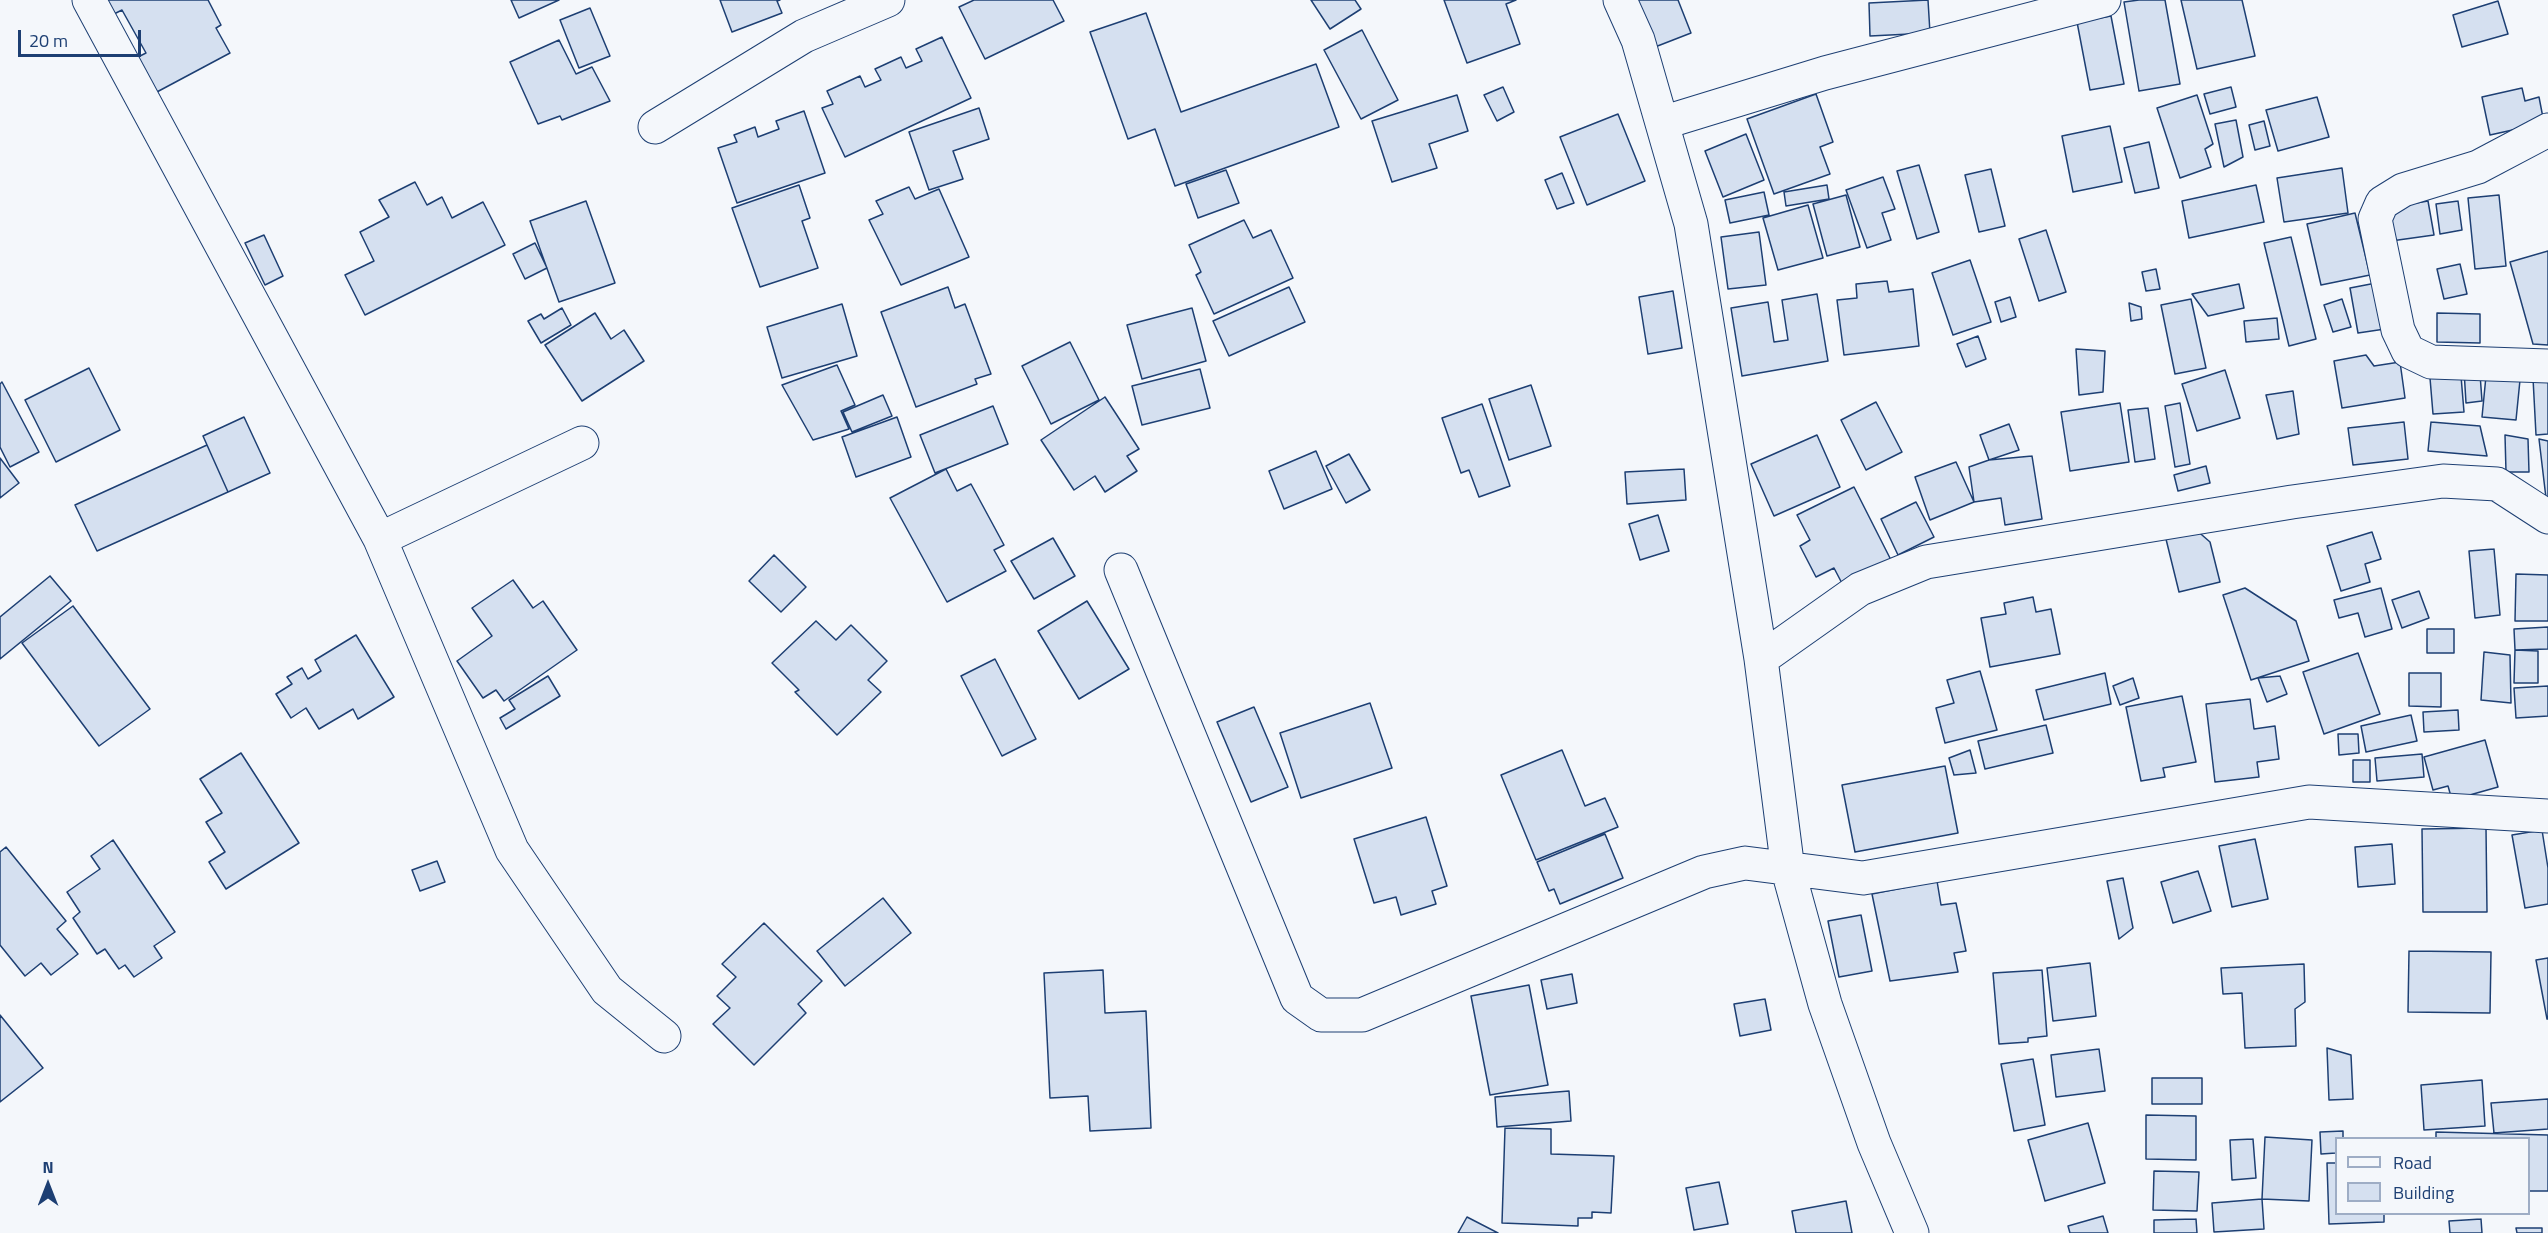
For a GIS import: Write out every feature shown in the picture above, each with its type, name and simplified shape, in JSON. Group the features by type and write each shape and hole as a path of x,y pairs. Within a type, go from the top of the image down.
{"street":[{"path":"88,0 380,539 512,850 607,990 663,1036"},
{"path":"655,127 804,36 888,0"},
{"path":"1620,0 1638,40 1691,224 1761,659 1788,870 1825,1005 1874,1143 1912,1233"},
{"path":"1662,123 1825,73 2104,0"},
{"path":"2548,130 2478,167 2403,190 2382,203 2375,219 2398,330 2408,351 2431,362 2548,366"},
{"path":"380,539 582,443"},
{"path":"1761,659 1860,589 1926,561 2292,502 2443,481 2497,484 2548,517"},
{"path":"1121,570 1297,998 1321,1015 1362,1015 1704,872 1745,863 1863,878 2309,802 2548,816"}],"building":[{"path":"103,0 208,0 221,25 216,28 230,53 155,93 136,58 146,53 122,10 112,15"},
{"path":"511,0 559,0 519,18"},
{"path":"720,0 780,0 777,1 782,13 732,32"},
{"path":"974,0 1053,0 1064,21 985,59 959,7"},
{"path":"1311,0 1355,0 1361,9 1330,29"},
{"path":"1444,0 1516,0 1506,4 1520,44 1467,63"},
{"path":"1636,0 1678,0 1691,33 1655,47"},
{"path":"1928,0 1930,33 1870,36 1869,3"},
{"path":"2165,0 2180,84 2139,91 2124,2"},
{"path":"2181,0 2242,0 2255,56 2197,69"},
{"path":"2498,1 2508,34 2462,47 2453,15"},
{"path":"590,8 610,56 579,68 560,20"},
{"path":"1146,13 1181,112 1316,64 1339,127 1175,186 1155,129 1128,139 1090,32"},
{"path":"2111,16 2124,84 2090,90 2077,22"},
{"path":"1362,30 1398,100 1361,119 1324,50"},
{"path":"942,37 971,98 845,157 822,108 833,104 827,91 860,76 865,87 881,80 875,69 901,57 906,68 922,61 916,49"},
{"path":"559,40 576,74 592,67 610,101 562,120 560,116 538,124 510,62"},
{"path":"1503,87 1514,112 1497,121 1484,95"},
{"path":"2231,87 2236,107 2210,114 2204,94"},
{"path":"2522,88 2525,101 2539,97 2544,123 2490,135 2482,97"},
{"path":"1816,94 1833,142 1820,147 1830,174 1774,194 1747,119"},
{"path":"1457,95 1468,131 1429,144 1437,168 1392,182 1372,121"},
{"path":"2197,95 2213,144 2205,149 2211,167 2180,178 2157,108"},
{"path":"2317,97 2329,137 2278,151 2266,110"},
{"path":"979,108 989,139 953,151 963,179 929,190 909,132"},
{"path":"804,111 825,173 737,203 718,148 737,142 734,135 755,127 758,137 779,129 776,121"},
{"path":"1618,114 1645,181 1587,205 1560,137"},
{"path":"2236,120 2243,157 2224,167 2215,124"},
{"path":"2264,121 2270,146 2255,150 2249,125"},
{"path":"2110,126 2122,182 2073,192 2062,136"},
{"path":"1746,134 1764,180 1723,197 1705,151"},
{"path":"2149,142 2159,188 2135,193 2124,148"},
{"path":"1919,165 1939,232 1917,239 1897,171"},
{"path":"2342,168 2348,213 2284,222 2277,178"},
{"path":"1991,169 2005,226 1979,232 1965,175"},
{"path":"1226,170 1239,203 1198,218 1186,184"},
{"path":"1562,173 1574,203 1557,209 1545,180"},
{"path":"1883,177 1895,209 1882,213 1891,240 1867,248 1846,190"},
{"path":"415,182 427,205 442,197 452,218 483,202 505,245 365,315 345,275 374,261 360,232 389,217 379,200"},
{"path":"799,185 810,218 802,221 818,268 760,287 732,208"},
{"path":"1827,185 1829,199 1786,206 1784,192"},
{"path":"2256,185 2264,222 2189,238 2182,201"},
{"path":"909,187 915,199 939,189 969,257 901,285 869,220 883,214 876,201"},
{"path":"1764,192 1769,215 1730,223 1725,200"},
{"path":"1846,195 1860,247 1827,256 1813,204"},
{"path":"2499,195 2506,266 2475,269 2468,198"},
{"path":"586,201 615,283 559,302 530,221"},
{"path":"2428,201 2434,235 2391,241 2386,208"},
{"path":"2458,201 2462,230 2440,234 2436,204"},
{"path":"1808,205 1823,258 1778,270 1763,218"},
{"path":"2355,213 2370,275 2321,285 2307,224"},
{"path":"1244,220 1253,238 1271,230 1293,278 1214,314 1196,275 1201,272 1189,245"},
{"path":"2046,230 2066,292 2039,301 2019,239"},
{"path":"1759,232 1766,285 1728,289 1721,237"},
{"path":"264,235 283,276 265,285 245,243"},
{"path":"2291,237 2316,339 2289,346 2264,243"},
{"path":"535,243 547,268 525,279 513,254"},
{"path":"2548,251 2548,345 2533,344 2510,262"},
{"path":"1970,260 1991,322 1953,335 1932,273"},
{"path":"2460,264 2467,294 2444,299 2437,269"},
{"path":"2156,269 2160,289 2146,291 2142,272"},
{"path":"1887,281 1889,292 1913,289 1919,346 1844,355 1837,300 1857,298 1856,284"},
{"path":"2376,283 2385,329 2358,333 2350,288"},
{"path":"2239,284 2244,308 2208,316 2192,294"},
{"path":"948,287 955,308 965,304 991,374 975,379 977,384 916,407 881,312"},
{"path":"1289,287 1305,322 1229,356 1213,321"},
{"path":"1673,291 1682,348 1648,354 1639,297"},
{"path":"1817,294 1828,361 1742,376 1731,308 1768,302 1774,342 1788,340 1782,300"},
{"path":"2010,297 2016,317 2001,322 1995,302"},
{"path":"2191,299 2206,368 2175,374 2161,305"},
{"path":"2342,299 2351,327 2333,332 2324,305"},
{"path":"2129,303 2141,307 2142,319 2131,321"},
{"path":"842,304 857,356 782,378 767,327"},
{"path":"562,308 571,325 541,343 528,321 541,314 544,319"},
{"path":"1192,308 1206,361 1142,379 1127,325"},
{"path":"595,313 611,339 624,330 644,361 582,401 545,345"},
{"path":"2437,313 2480,314 2480,343 2437,342"},
{"path":"2277,318 2279,339 2246,342 2244,321"},
{"path":"1978,336 1986,359 1966,367 1957,344"},
{"path":"1070,342 1099,400 1051,424 1022,366"},
{"path":"2076,349 2105,351 2103,392 2079,395"},
{"path":"2366,355 2374,366 2400,362 2405,398 2342,408 2334,361"},
{"path":"837,365 855,405 841,411 849,429 813,440 782,385"},
{"path":"89,368 120,430 56,462 25,400"},
{"path":"1200,369 1210,408 1142,425 1132,386"},
{"path":"2225,370 2240,418 2197,431 2182,384"},
{"path":"2464,370 2480,374 2482,401 2466,403"},
{"path":"2461,376 2464,412 2433,414 2430,378"},
{"path":"2486,376 2520,380 2516,420 2482,417"},
{"path":"2548,377 2548,434 2536,435 2533,378"},
{"path":"2,382 39,452 10,467 0,447 0,384"},
{"path":"1531,385 1551,446 1509,460 1489,399"},
{"path":"2293,391 2299,434 2277,439 2266,395"},
{"path":"883,395 892,416 852,432 843,412"},
{"path":"1105,397 1139,449 1127,456 1137,471 1105,492 1095,476 1074,490 1041,440"},
{"path":"1876,402 1902,452 1866,470 1841,420"},
{"path":"2120,403 2129,462 2070,471 2061,412"},
{"path":"2180,403 2190,464 2175,467 2165,406"},
{"path":"1482,404 1510,486 1479,497 1469,470 1461,473 1442,418"},
{"path":"993,406 1008,444 935,473 920,435"},
{"path":"2148,408 2155,459 2135,462 2128,410"},
{"path":"244,417 270,473 228,492 203,436"},
{"path":"897,417 911,457 856,477 842,437"},
{"path":"2404,422 2408,459 2353,465 2348,428"},
{"path":"2431,422 2480,426 2487,456 2428,451"},
{"path":"2009,424 2019,450 1989,460 1980,435"},
{"path":"1817,435 1840,487 1774,516 1751,464"},
{"path":"2505,435 2528,439 2529,472 2506,472"},
{"path":"2539,439 2548,441 2548,498 2546,498"},
{"path":"207,445 228,492 97,551 75,505"},
{"path":"1316,451 1332,489 1284,509 1269,471"},
{"path":"1349,454 1370,490 1346,503 1326,466"},
{"path":"2032,456 2042,519 2005,525 2001,498 1974,502 1969,467 1989,460"},
{"path":"0,458 19,483 0,498"},
{"path":"1956,462 1974,502 1930,520 1915,477"},
{"path":"2206,466 2210,483 2178,491 2174,475"},
{"path":"946,469 957,491 971,484 1004,545 994,550 1006,571 947,602 890,498"},
{"path":"1684,469 1686,500 1627,504 1625,472"},
{"path":"1854,487 1894,566 1846,591 1834,568 1816,577 1800,546 1810,540 1797,515"},
{"path":"1916,502 1934,537 1898,555 1881,519"},
{"path":"1658,515 1669,551 1640,560 1629,524"},
{"path":"2194,528 2210,542 2220,582 2179,592 2165,535"},
{"path":"2372,532 2381,559 2365,564 2370,582 2341,591 2327,546"},
{"path":"1053,538 1075,576 1034,599 1011,561"},
{"path":"2494,549 2500,615 2475,618 2469,551"},
{"path":"774,555 806,587 781,612 749,581"},
{"path":"2516,574 2548,575 2548,621 2515,621"},
{"path":"50,576 71,601 0,659 0,617"},
{"path":"513,580 533,608 543,601 577,650 504,701 496,690 483,698 457,661 492,636 472,608"},
{"path":"2245,588 2296,621 2309,661 2251,680 2223,595"},
{"path":"2381,588 2392,629 2365,637 2358,613 2339,618 2334,600"},
{"path":"2419,591 2429,618 2402,628 2392,600"},
{"path":"2033,597 2036,612 2051,609 2060,654 1990,667 1981,618 2006,614 2004,603"},
{"path":"1087,601 1129,669 1079,699 1038,631"},
{"path":"73,606 150,709 99,746 22,643"},
{"path":"816,621 836,640 851,625 887,661 868,680 881,692 837,735 795,692 799,690 772,663"},
{"path":"2548,627 2548,649 2515,650 2514,629"},
{"path":"2427,629 2454,629 2454,653 2427,653"},
{"path":"356,635 394,697 358,719 353,709 319,729 306,708 291,718 276,694 292,684 287,677 302,668 308,679 321,671 315,660"},
{"path":"2515,650 2538,651 2538,683 2514,683"},
{"path":"2484,652 2510,655 2511,703 2481,700"},
{"path":"2358,653 2380,714 2324,734 2303,672"},
{"path":"995,659 1036,739 1002,756 961,676"},
{"path":"1980,671 1997,730 1945,743 1936,708 1954,703 1947,680"},
{"path":"2105,673 2111,704 2044,720 2036,690"},
{"path":"2409,673 2441,673 2441,707 2409,706"},
{"path":"548,676 560,696 506,729 500,718 515,709 509,700"},
{"path":"2280,676 2287,694 2267,702 2258,678"},
{"path":"2133,678 2139,698 2120,705 2113,686"},
{"path":"2548,686 2548,716 2516,718 2514,688"},
{"path":"2182,696 2196,762 2163,768 2165,777 2141,781 2126,707"},
{"path":"2250,699 2254,729 2275,726 2279,759 2257,762 2259,777 2215,782 2206,704"},
{"path":"1370,703 1392,768 1301,798 1280,733"},
{"path":"1254,707 1288,787 1251,802 1217,722"},
{"path":"2458,710 2459,730 2424,732 2423,712"},
{"path":"2411,715 2417,741 2366,752 2361,726"},
{"path":"2046,725 2053,753 1985,769 1978,741"},
{"path":"2338,734 2358,734 2359,753 2339,755"},
{"path":"2485,740 2498,787 2452,800 2448,786 2433,790 2424,757"},
{"path":"1562,750 1585,806 1605,798 1618,827 1536,860 1501,775"},
{"path":"1970,750 1976,773 1954,775 1949,758"},
{"path":"241,753 299,843 226,889 209,862 225,852 206,822 222,813 200,779"},
{"path":"2422,754 2424,777 2377,781 2375,758"},
{"path":"2353,760 2370,760 2370,782 2353,782"},
{"path":"1945,766 1958,833 1855,852 1842,785"},
{"path":"1426,817 1447,886 1432,891 1436,904 1401,915 1396,897 1374,903 1354,839"},
{"path":"2486,828 2487,912 2423,912 2422,829"},
{"path":"2542,830 2548,868 2548,904 2525,908 2512,835"},
{"path":"1605,834 1623,878 1560,904 1554,889 1549,891 1537,862"},
{"path":"2255,839 2268,899 2232,907 2219,846"},
{"path":"113,840 175,932 154,946 162,958 134,977 125,965 119,969 105,949 97,954 73,918 80,912 67,892 100,869 91,856"},
{"path":"2392,844 2395,884 2358,887 2355,847"},
{"path":"6,847 66,921 57,929 78,954 51,975 41,963 25,976 0,945 0,852"},
{"path":"437,861 445,882 420,891 412,870"},
{"path":"2198,871 2211,911 2173,923 2161,882"},
{"path":"2123,878 2133,928 2119,939 2107,881"},
{"path":"1937,881 1941,905 1956,903 1966,951 1954,953 1958,972 1890,981 1872,894"},
{"path":"883,898 911,933 845,986 817,951"},
{"path":"1861,915 1872,971 1839,977 1828,921"},
{"path":"764,923 822,981 798,1004 806,1013 754,1065 713,1024 730,1008 717,996 736,977 722,964"},
{"path":"2409,951 2491,952 2490,1013 2408,1012"},
{"path":"2548,958 2548,1019 2547,1019 2536,960"},
{"path":"2090,963 2096,1016 2053,1021 2047,968"},
{"path":"2304,964 2305,1002 2295,1009 2296,1046 2245,1048 2242,993 2223,994 2221,968"},
{"path":"1103,970 1105,1013 1146,1011 1151,1128 1090,1131 1088,1096 1050,1098 1044,973"},
{"path":"2042,970 2047,1036 2028,1038 2028,1042 1999,1044 1993,973"},
{"path":"1572,974 1577,1003 1547,1009 1541,980"},
{"path":"1529,985 1548,1085 1490,1095 1471,996"},
{"path":"1765,999 1771,1030 1740,1036 1734,1004"},
{"path":"0,1015 43,1068 0,1102"},
{"path":"2327,1048 2351,1055 2353,1099 2329,1100"},
{"path":"2099,1049 2105,1091 2056,1097 2051,1055"},
{"path":"2033,1059 2045,1125 2014,1131 2001,1064"},
{"path":"2152,1078 2202,1078 2202,1104 2152,1104"},
{"path":"2482,1080 2485,1126 2424,1130 2421,1085"},
{"path":"1569,1091 1571,1121 1497,1127 1495,1097"},
{"path":"2548,1099 2548,1129 2494,1133 2491,1103"},
{"path":"2146,1115 2196,1116 2196,1160 2146,1159"},
{"path":"2088,1123 2105,1183 2045,1201 2028,1140"},
{"path":"1505,1128 1551,1129 1551,1154 1614,1156 1611,1213 1592,1212 1592,1218 1578,1218 1578,1226 1502,1223"},
{"path":"2343,1131 2343,1137 2335,1137 2335,1153 2321,1154 2320,1132"},
{"path":"2436,1132 2548,1135 2548,1191 2530,1191 2530,1137 2436,1137"},
{"path":"2265,1137 2312,1140 2309,1201 2262,1199"},
{"path":"2253,1139 2256,1178 2232,1180 2230,1140"},
{"path":"2327,1163 2335,1163 2335,1215 2384,1215 2384,1222 2329,1224"},
{"path":"2154,1171 2199,1172 2197,1211 2153,1210"},
{"path":"1719,1182 1728,1224 1694,1230 1686,1188"},
{"path":"2262,1199 2264,1229 2214,1232 2212,1203"},
{"path":"1846,1201 1852,1233 1796,1233 1792,1211"},
{"path":"2103,1216 2108,1233 2070,1233 2068,1226"},
{"path":"1467,1217 1498,1233 1458,1233"},
{"path":"2196,1219 2197,1233 2154,1233 2154,1220"},
{"path":"2481,1219 2482,1233 2450,1233 2449,1221"},
{"path":"2516,1228 2542,1228 2542,1233 2517,1233"}]}
